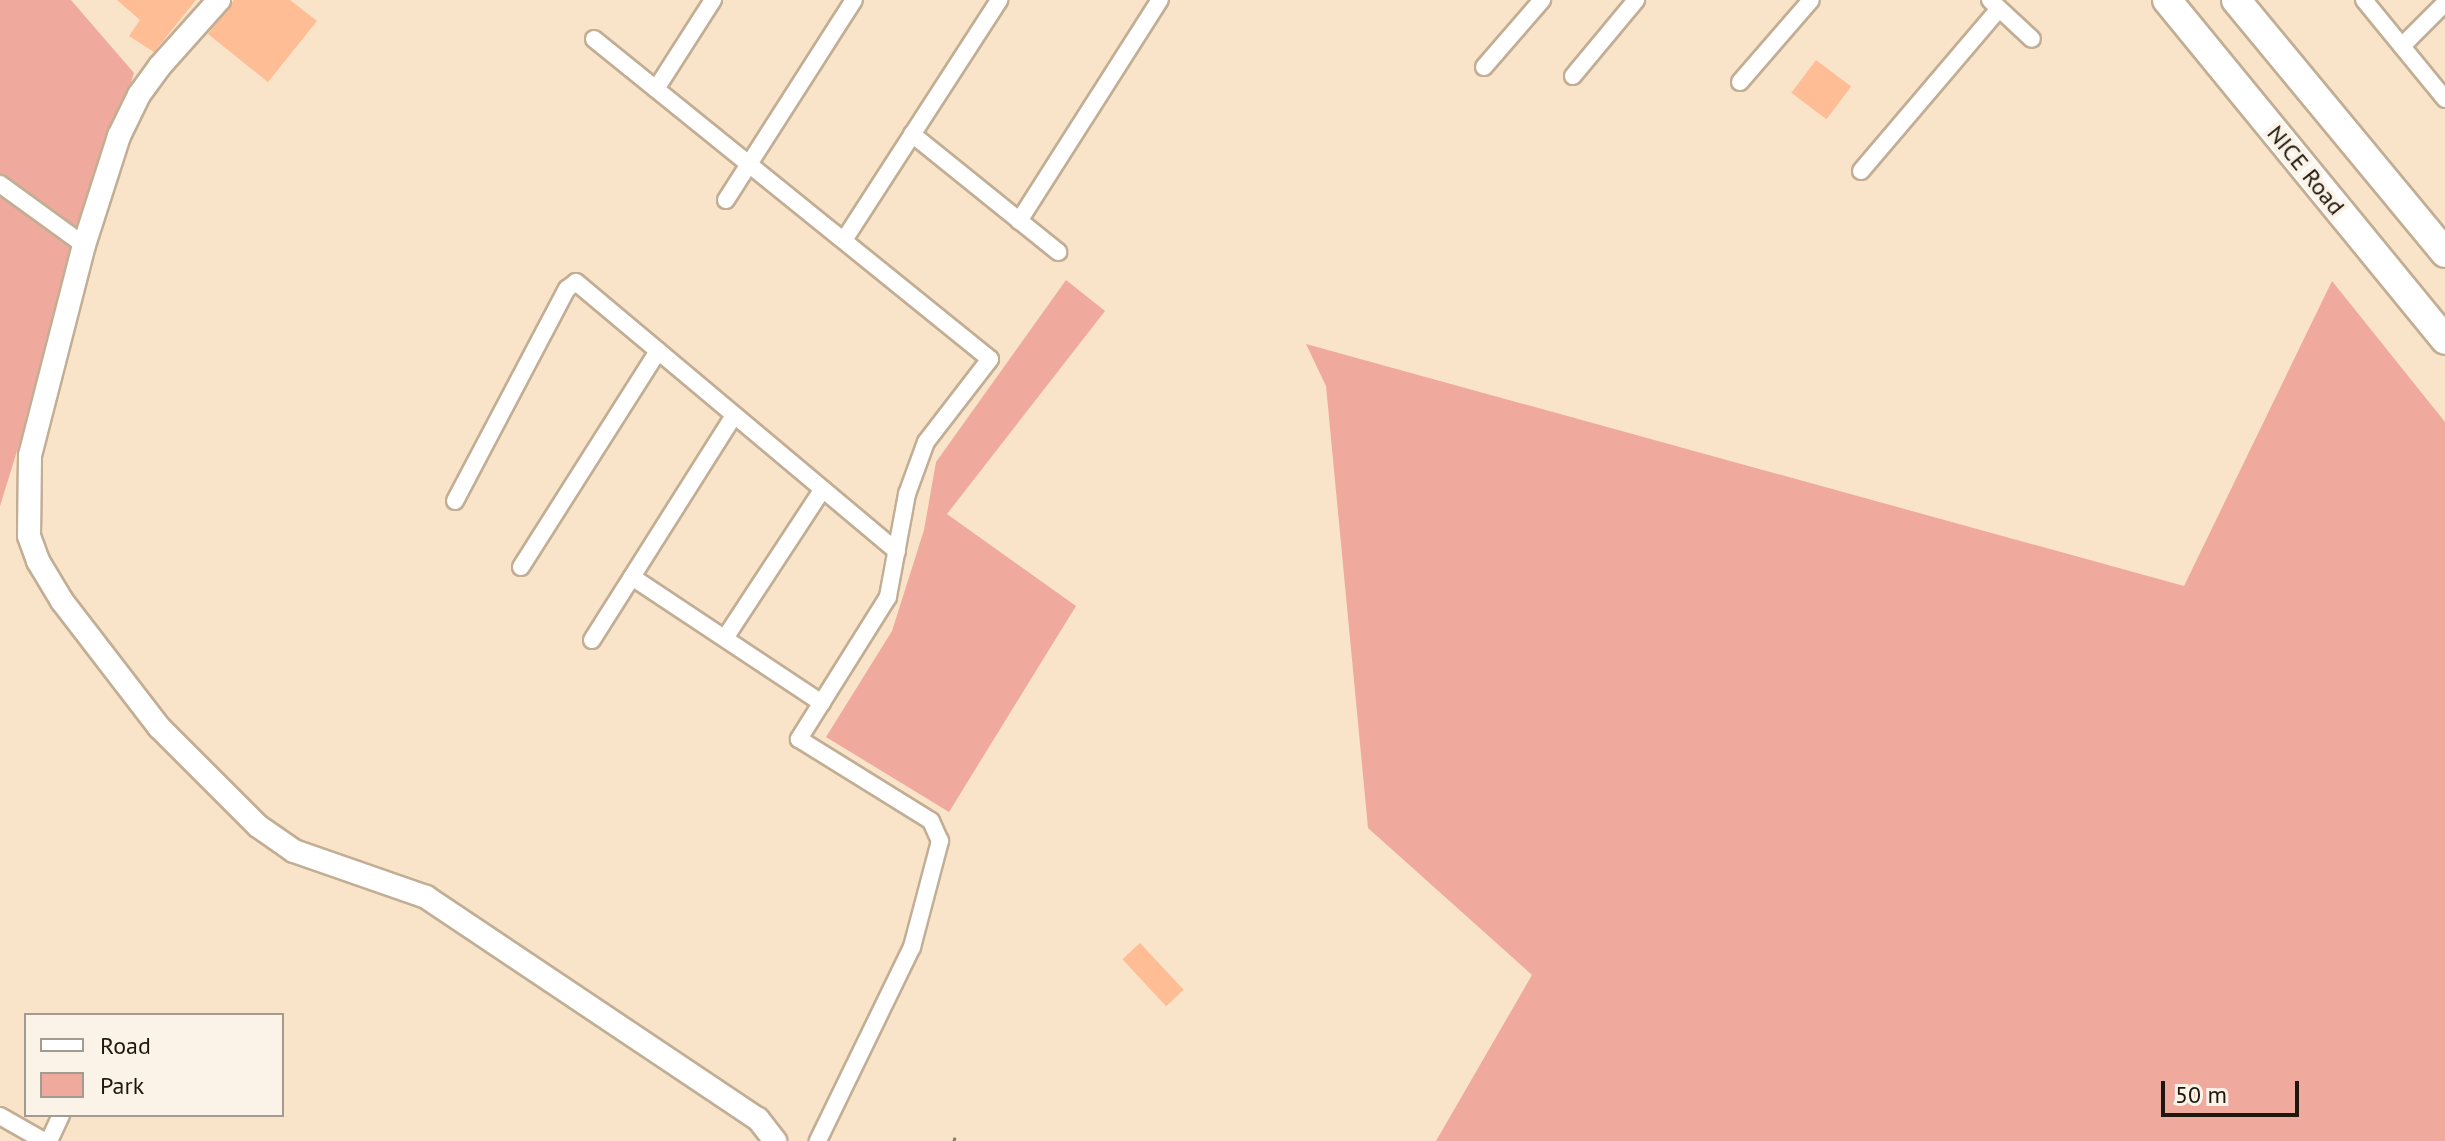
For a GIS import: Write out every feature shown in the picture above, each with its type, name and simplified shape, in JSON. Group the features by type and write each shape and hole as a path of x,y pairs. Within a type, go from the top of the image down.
{"highway":[{"name":"NICE Road","path":"2167,0 2445,340"},
{"path":"2236,0 2445,253"}],"street":[{"path":"219,0 167,57 139,95 119,136 84,245 30,455 29,536 38,561 96,648 159,727 258,826 294,851 426,897 758,1119 775,1141"},
{"path":"656,89 713,0"},
{"path":"726,200 854,0"},
{"path":"844,240 999,0"},
{"path":"1019,221 1160,0"},
{"path":"1484,67 1542,0"},
{"path":"1573,76 1636,0"},
{"path":"1740,82 1811,0"},
{"path":"2364,0 2445,99"},
{"path":"2402,46 2445,3"},
{"path":"1861,171 1994,4 2032,39"},
{"path":"594,39 990,359 926,442 907,494 888,597 799,739 931,821 940,841 912,947 818,1141"},
{"path":"912,134 1058,252"},
{"path":"0,184 84,245"},
{"path":"455,501 567,289 576,282 897,551"},
{"path":"521,567 658,351"},
{"path":"592,640 734,415"},
{"path":"725,638 823,489"},
{"path":"632,577 822,703"},
{"path":"0,1116 47,1141 60,1117"}],"green space":[{"path":"0,0 71,0 134,73 0,506"},
{"path":"1066,280 1105,311 947,514 1076,606 949,812 826,737 892,631 924,530 936,462"},
{"path":"2332,281 2445,422 2445,1141 1436,1141 1532,975 1368,828 1326,386 1306,344 2184,586"}],"building":[{"path":"117,0 196,0 154,52 129,36 140,20"},
{"path":"234,0 290,0 317,21 268,82 208,34"},
{"path":"1816,60 1851,86 1826,119 1791,93"},
{"path":"1140,943 1184,990 1166,1006 1122,959"}]}
